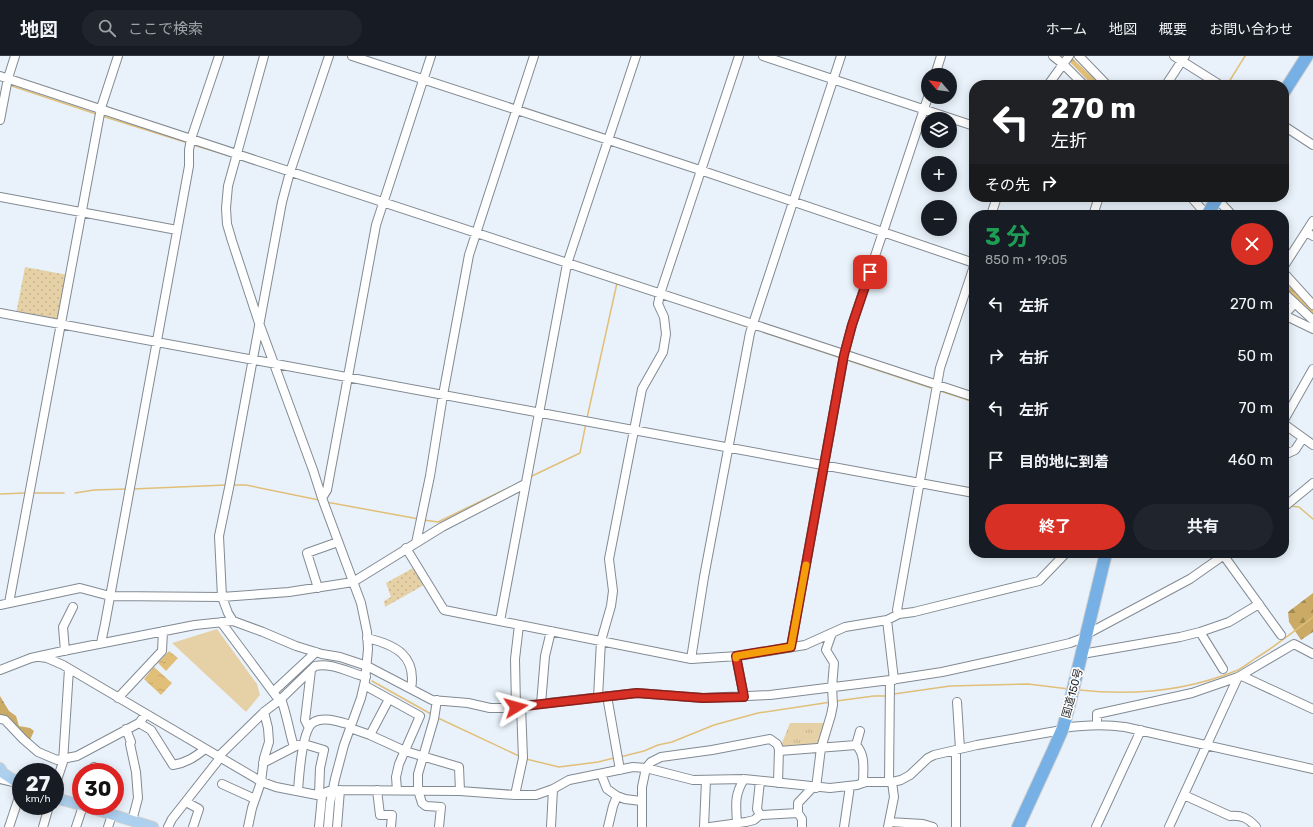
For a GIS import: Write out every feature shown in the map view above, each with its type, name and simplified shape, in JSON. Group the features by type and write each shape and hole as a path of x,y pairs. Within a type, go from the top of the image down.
{"highway":[{"path":"1289,84 1307,56"},
{"name":"国道150号","path":"1018,827 1062,729 1070,706 1105,558"}],"main road":[{"path":"0,768 12,780"},
{"path":"112,815 153,827"}],"street":[{"path":"0,120 4,77 15,56"},
{"path":"9,603 101,108 118,56"},
{"path":"101,643 189,166 191,139 219,56"},
{"path":"264,56 228,186 226,208 227,224 259,323 361,603 368,638 365,681 344,746 328,827"},
{"path":"233,620 228,613 222,598 219,536 282,202 290,172 329,56"},
{"path":"352,56 700,170 969,261"},
{"path":"322,498 328,490 347,378 376,225 431,56"},
{"path":"416,543 430,476 443,395 469,255 534,56"},
{"path":"500,622 538,412 567,264 636,56"},
{"path":"598,697 601,641 611,606 613,591 609,559 642,389 663,352 666,334 664,317 658,304 660,294 739,56"},
{"path":"763,56 969,124"},
{"path":"691,658 728,447 752,324 841,56"},
{"path":"937,68 941,56"},
{"path":"1053,56 1079,80"},
{"path":"1052,80 1068,56"},
{"path":"1080,56 1102,80"},
{"path":"1174,56 1183,58 1213,80"},
{"path":"1169,80 1183,58"},
{"path":"4,77 969,395"},
{"path":"791,647 844,355 852,325 926,104"},
{"path":"1289,129 1313,145"},
{"path":"0,198 177,230"},
{"path":"1195,202 1202,210"},
{"path":"1220,202 1227,210"},
{"path":"1289,260 1309,234 1313,221"},
{"path":"1289,279 1313,305"},
{"path":"899,614 897,610 940,368 969,281"},
{"path":"1289,298 1313,320"},
{"path":"1289,310 1295,303"},
{"path":"0,313 969,492"},
{"path":"1289,317 1313,329"},
{"path":"1289,411 1313,369"},
{"path":"1289,428 1313,445"},
{"path":"1289,452 1294,450 1303,438"},
{"path":"1289,501 1313,483"},
{"path":"0,605 80,588 110,596 222,598 289,592 353,582 442,527 525,484"},
{"path":"318,588 307,552 338,542"},
{"path":"406,548 444,610 691,658 736,656 805,645 845,627 887,620 899,614 914,612 1039,581 1061,558"},
{"path":"0,670 37,657 101,643 195,625 233,620 296,646 340,657 367,666 425,697 437,700 468,703 490,708 519,707 637,693 703,698 770,695 892,680 942,672 1070,642 1086,635 1190,579 1219,558"},
{"path":"1228,558 1281,635"},
{"path":"1082,654 1180,637 1200,632 1229,622 1259,604"},
{"path":"62,763 66,667 62,658 64,651 63,628 74,607"},
{"path":"887,620 892,680 891,782 894,797 888,824 923,824 933,827"},
{"path":"220,622 280,700 287,717 294,747"},
{"path":"515,795 523,758 515,658 518,625"},
{"path":"118,698 162,651 163,631"},
{"path":"541,704 544,662 551,631"},
{"path":"1200,632 1223,669"},
{"path":"802,827 802,819 797,809 798,803 814,788 821,748 833,705 832,687 834,663 826,650 832,633"},
{"path":"368,638 393,647 407,660 411,668 413,678 411,689"},
{"path":"1097,724 1097,714 1192,694 1240,676 1294,644 1313,654"},
{"path":"273,692 316,652"},
{"path":"736,656 744,697"},
{"path":"37,657 47,658 66,667 261,782 276,787 321,795 326,792 336,790 460,791 536,795 553,789 569,780 633,767 646,768 693,780 744,779 814,788 830,788 850,786 866,782 891,782 910,776 928,758 958,750 1062,729 1097,724 1114,725 1141,730 1313,768"},
{"path":"168,827 172,819 219,757 264,712 280,700 314,666 320,665 330,666 365,681 389,698 420,716 399,764 396,777 397,790"},
{"path":"308,726 305,720 311,670"},
{"path":"1240,676 1313,709"},
{"path":"1169,827 1240,676"},
{"path":"606,696 620,770"},
{"path":"370,734 389,698"},
{"path":"437,700 434,719 418,774 418,790 422,803 426,806 441,806 439,827"},
{"path":"956,827 958,750 957,702"},
{"path":"248,827 261,782 263,763 269,742 268,728 264,712"},
{"path":"0,719 5,720 22,739 38,752 57,760 63,760 77,756 139,723 146,714"},
{"path":"298,791 301,756 308,726 313,722 324,720 350,726 405,751 459,767 460,791"},
{"path":"139,723 151,730 173,765 194,758 205,749"},
{"path":"126,729 136,772 138,798 132,821"},
{"path":"1096,827 1141,730"},
{"path":"856,745 860,732"},
{"path":"642,827 641,801 646,768 651,762 661,758 770,739 777,744 779,750 778,783"},
{"path":"263,763 304,743 324,750 320,768 321,795 319,827"},
{"path":"779,750 856,745 861,750 863,755 863,783"},
{"path":"601,774 607,789 617,796 625,800 641,801"},
{"path":"736,823 737,790 744,779"},
{"path":"0,780 12,784"},
{"path":"704,827 706,780"},
{"path":"760,780 757,809 760,815"},
{"path":"222,784 255,799"},
{"path":"844,827 850,786"},
{"path":"551,827 553,789"},
{"path":"336,790 336,827"},
{"path":"377,790 380,816 392,815 391,827"},
{"path":"1184,795 1230,816 1238,815 1245,817 1256,827"},
{"path":"608,827 617,796"},
{"path":"186,802 200,809 193,827"},
{"path":"710,827 736,823 745,825 760,815 798,813"},
{"path":"9,827 12,815"},
{"path":"42,827 46,815"},
{"path":"76,827 79,815"},
{"path":"108,827 112,815"}],"green space":[{"path":"25,267 68,275 60,321 16,314"},
{"path":"415,567 424,585 385,607 384,601 391,597 386,583"},
{"path":"1313,593 1313,632 1301,640 1289,622 1288,612"},
{"path":"217,629 257,684 260,695 246,712 172,643"},
{"path":"0,696 9,711 16,716 19,726 30,728 34,731 30,740 0,719"},
{"path":"790,723 827,723 820,746 780,748"}],"water":[{"path":"1062,56 1070,56 1096,80 1087,80 1067,59"},
{"path":"1289,283 1313,308 1313,317 1289,292"},
{"path":"169,651 178,658 166,671 158,663"},
{"path":"154,667 172,683 161,695 144,679"}],"waterway":[{"path":"1230,80 1245,56"},
{"path":"9,85 96,114"},
{"path":"102,116 188,143"},
{"path":"193,145 234,157"},
{"path":"587,418 617,283"},
{"path":"691,308 748,327"},
{"path":"1289,315 1296,308"},
{"path":"754,329 841,358"},
{"path":"847,360 934,389"},
{"path":"940,391 969,400"},
{"path":"530,477 580,453 586,423"},
{"path":"132,489 226,485"},
{"path":"232,485 246,485 319,500"},
{"path":"424,520 438,522 510,487"},
{"path":"75,493 94,490 126,489"},
{"path":"0,494 25,493"},
{"path":"34,493 64,493"},
{"path":"326,502 419,519"},
{"path":"1290,506 1299,507 1313,519"},
{"path":"1079,690 1099,692 1140,692 1180,687 1219,677 1238,670 1313,617"},
{"path":"372,681 431,714"},
{"path":"894,694 950,686 1028,684 1069,689"},
{"path":"836,701 886,696"},
{"path":"620,757 672,742 714,725 758,713 831,702"},
{"path":"438,718 519,756"},
{"path":"526,759 559,767 598,762 614,758"}],"slow traffic":[{"path":"736,658 736,656 791,647 806,565"}],"route":[{"path":"516,707 637,693 703,698 744,697 736,656 791,647 844,355 852,325 870,272"}]}
